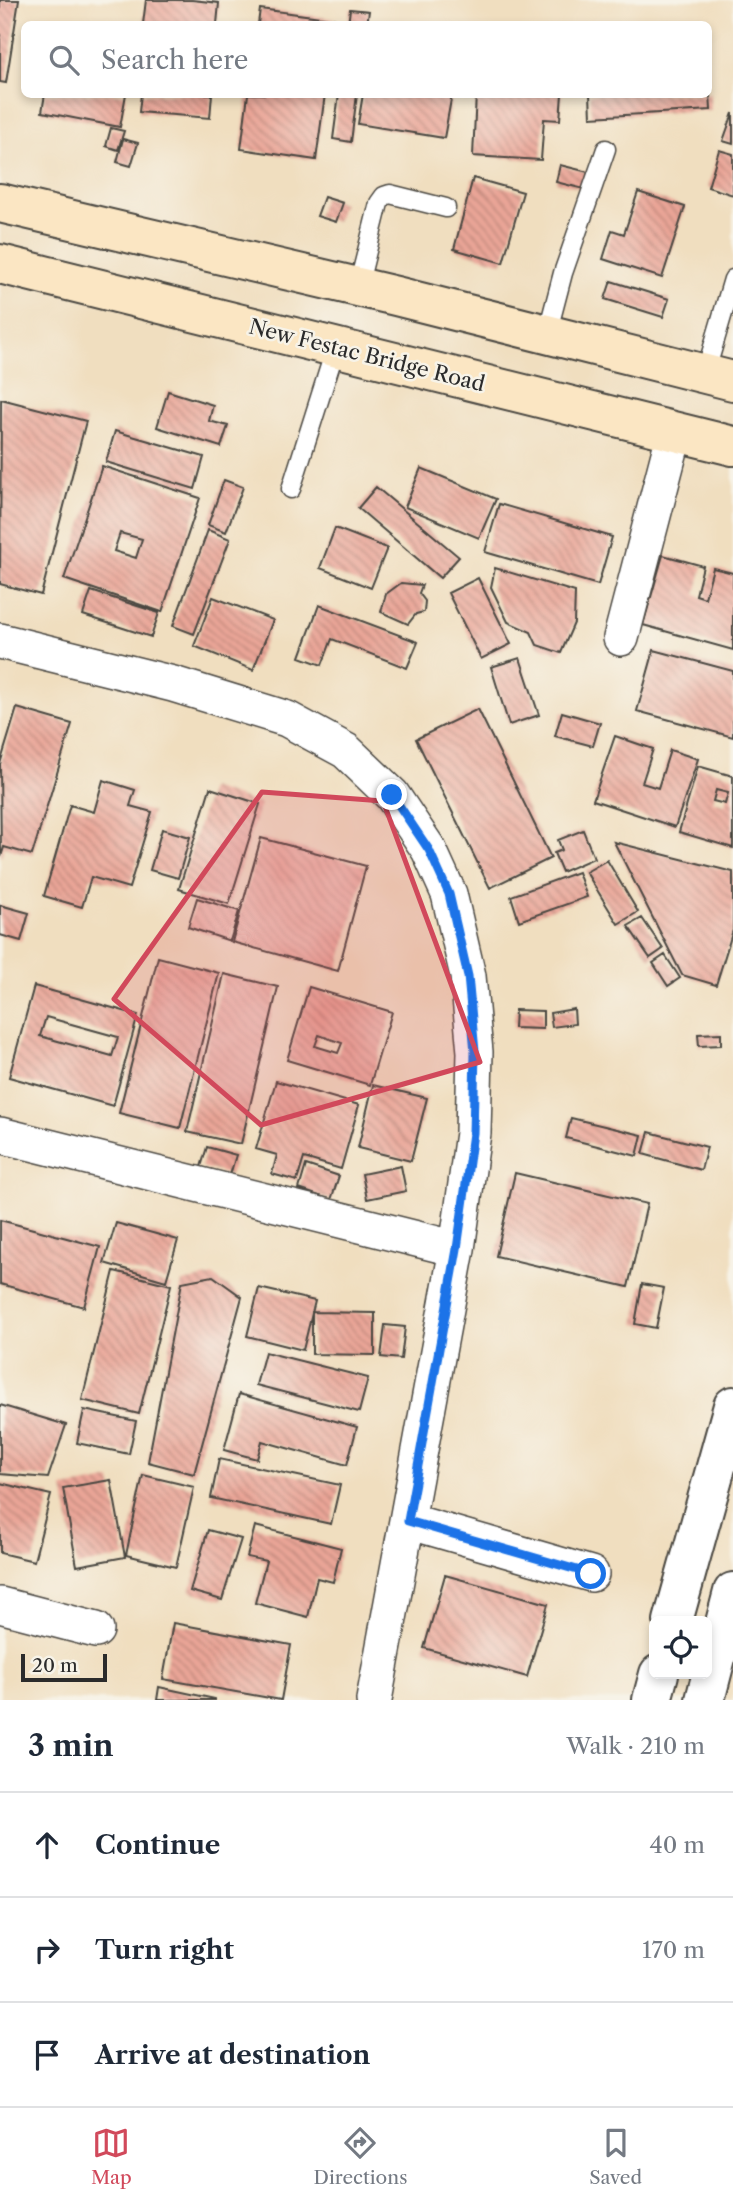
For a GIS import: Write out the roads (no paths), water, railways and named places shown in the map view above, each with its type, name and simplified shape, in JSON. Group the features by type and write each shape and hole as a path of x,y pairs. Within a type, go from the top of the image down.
{"main road":[{"path":"0,202 719,377"},
{"name":"New Festac Bridge Road","path":"0,264 733,446"}],"street":[{"path":"621,638 675,431"},
{"path":"0,641 173,684 287,719 346,751 392,795 429,850 449,894 468,976 475,1052 473,1133 457,1249 374,1700"},
{"path":"0,1135 457,1249"},
{"path":"674,1616 733,1406"},
{"path":"408,1521 591,1574"},
{"path":"705,1700 733,1592"},
{"path":"0,1605 96,1630"},
{"path":"652,1700 658,1679"}],"lane":[{"path":"547,334 563,273 606,149"},
{"path":"358,287 379,203 384,197 390,194 446,208"},
{"path":"719,377 733,279"},
{"path":"291,489 336,347"}]}
